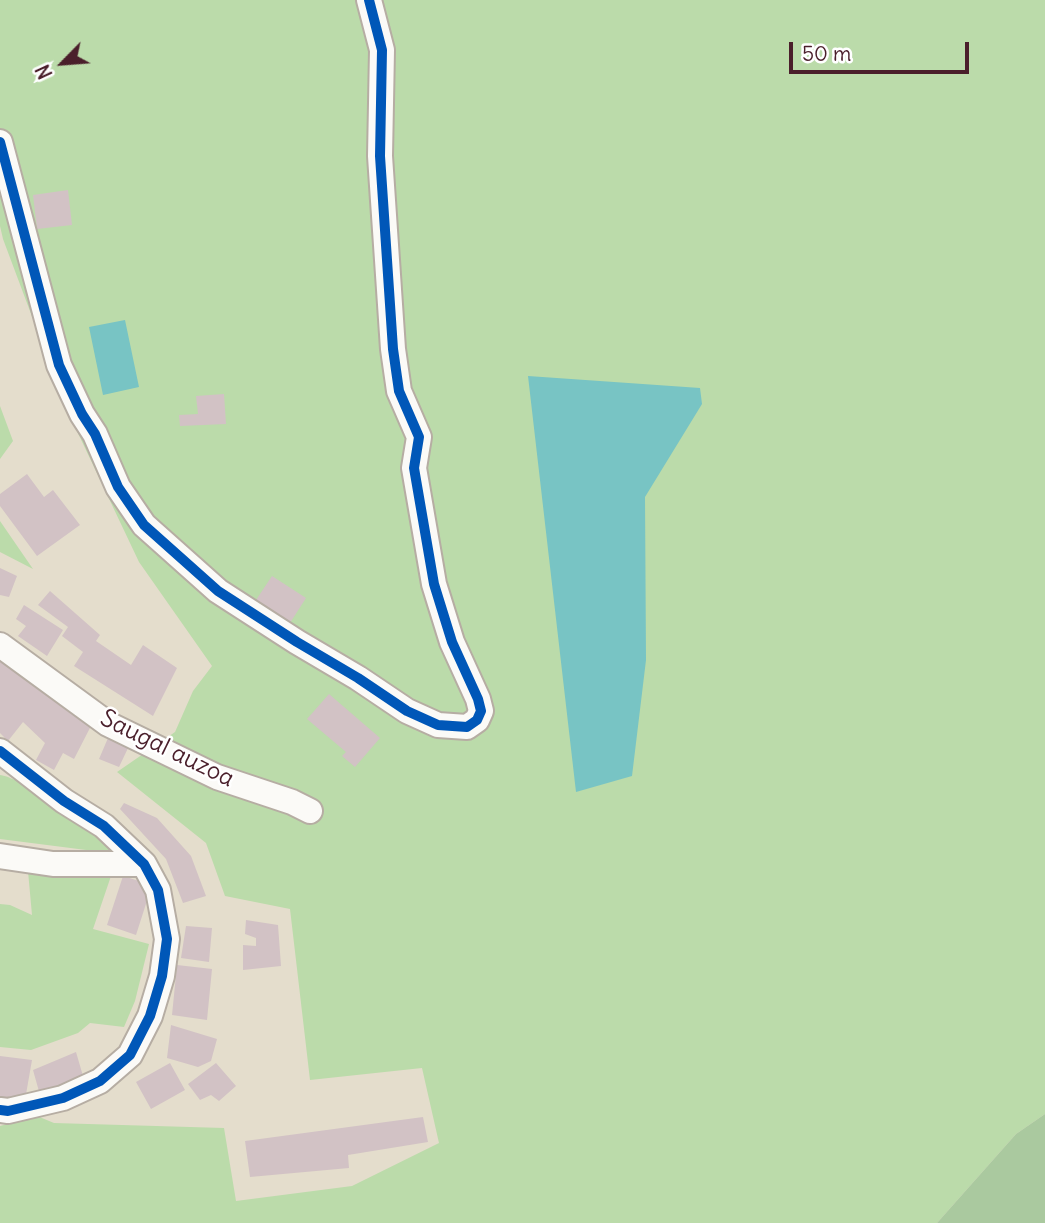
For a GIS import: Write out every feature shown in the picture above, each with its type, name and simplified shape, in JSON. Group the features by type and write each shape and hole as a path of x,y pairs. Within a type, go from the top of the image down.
{"street":[{"path":"0,142 59,365 82,414 95,434 118,487 144,525 218,591 407,711 438,725 467,727 477,720 481,711 452,642 434,584 414,468 419,437 399,391 396,371 380,156 382,50 369,0"},
{"name":"Saugal auzoa","path":"0,645 108,724 217,777 292,802 310,811"},
{"path":"0,751 64,801 104,826 144,863 158,890 167,939 162,976 150,1016 130,1055 100,1081 63,1098 8,1111 0,1110"},
{"path":"0,856 53,863 144,863"}],"green space":[{"path":"0,0 1045,0 1045,1114 1016,1134 937,1223 0,1223 0,1126 37,1116 54,1123 224,1128 236,1201 352,1186 439,1143 422,1068 310,1080 290,909 225,896 206,843 117,772 175,732 193,691 212,666 139,562 67,410 3,239 0,226"},
{"path":"0,406 13,441 0,459"},
{"path":"0,521 33,569 0,552"},
{"path":"0,775 34,789 97,828 113,850 94,851 0,839"},
{"path":"28,871 111,876 93,929 149,944 135,1001 124,1027 90,1023 78,1033 31,1050 0,1047 0,904 10,905 32,915"},
{"path":"1045,1114 1045,1223 937,1223 1016,1134"}],"water":[{"path":"125,320 139,387 103,395 89,327"},
{"path":"528,376 700,388 702,404 645,497 646,660 632,776 576,792"}],"building":[{"path":"68,190 72,225 37,229 33,195"},
{"path":"224,394 226,424 180,426 179,415 198,414 196,396"},
{"path":"27,474 44,497 53,490 80,525 37,556 0,506 0,494"},
{"path":"0,568 17,576 9,597 0,595"},
{"path":"272,576 306,598 290,623 256,600"},
{"path":"50,591 100,635 96,641 131,665 143,645 177,668 153,716 74,666 83,652 62,636 68,627 38,605"},
{"path":"24,605 63,630 47,656 18,636 26,626 16,619"},
{"path":"0,656 92,724 74,759 63,753 54,770 36,760 45,743 23,722 8,741 0,733"},
{"path":"329,694 380,738 355,767 342,756 346,752 307,719"},
{"path":"108,738 129,746 119,767 99,759"},
{"path":"124,803 157,818 191,856 206,896 183,903 166,859 120,809"},
{"path":"123,876 152,885 136,935 107,925"},
{"path":"246,920 278,925 281,966 243,970 243,945 256,946 256,938 245,934"},
{"path":"186,926 212,928 209,962 181,958"},
{"path":"177,965 212,969 207,1020 172,1015"},
{"path":"171,1025 217,1039 211,1061 198,1067 167,1058"},
{"path":"76,1052 83,1076 40,1095 33,1070"},
{"path":"0,1056 32,1060 25,1100 0,1097"},
{"path":"170,1063 185,1090 151,1109 136,1082"},
{"path":"216,1063 236,1086 219,1101 211,1095 200,1100 188,1084"},
{"path":"423,1117 428,1142 348,1155 349,1168 250,1177 245,1141"}],"cycle path":[{"path":"0,142 59,365 82,414 95,434 118,487 144,525 218,591 407,711 438,725 467,727 477,720 481,711 452,642 434,584 414,468 419,437 399,391 393,349 380,156 382,50 369,0"},
{"path":"0,751 64,801 104,826 144,864 158,890 167,939 162,976 150,1016 130,1055 100,1081 63,1098 8,1111 0,1110"}]}
